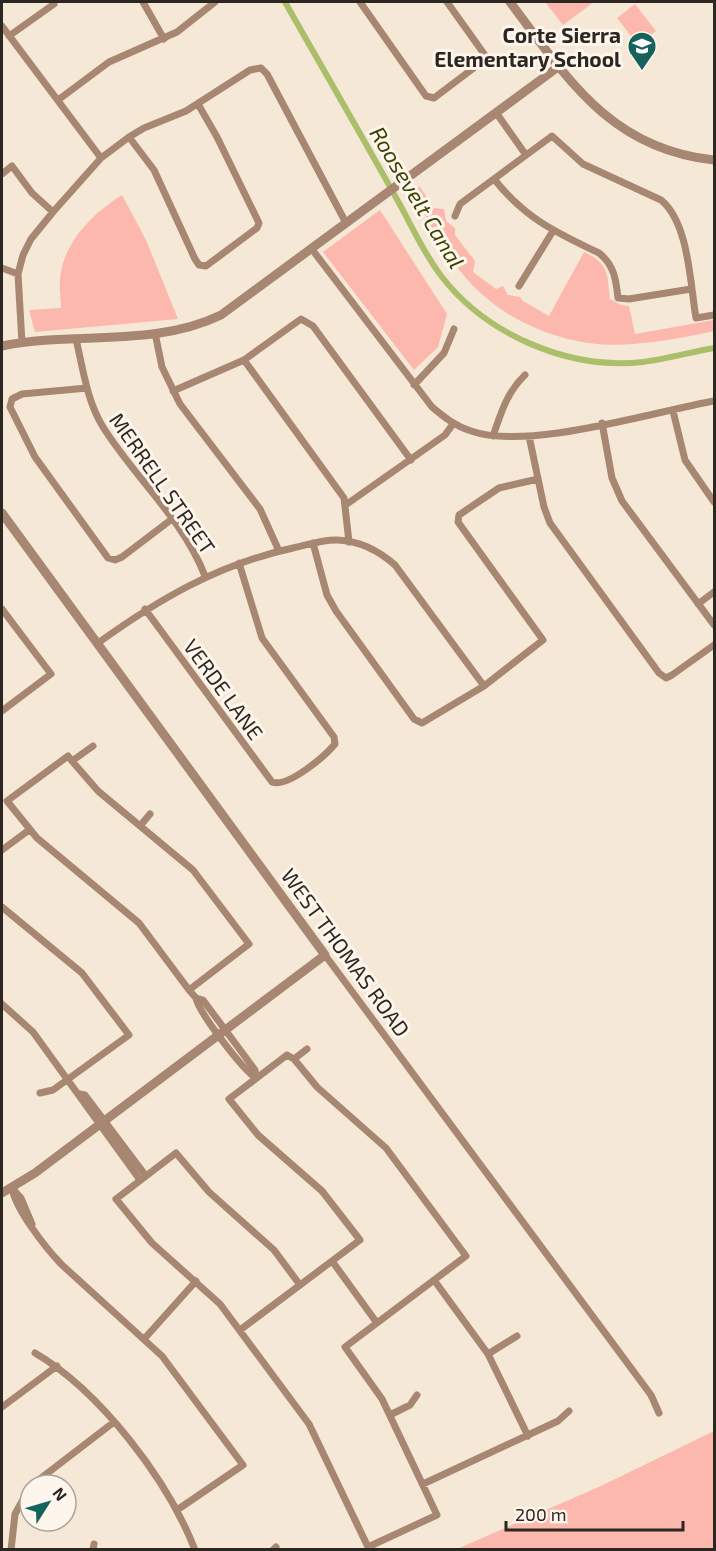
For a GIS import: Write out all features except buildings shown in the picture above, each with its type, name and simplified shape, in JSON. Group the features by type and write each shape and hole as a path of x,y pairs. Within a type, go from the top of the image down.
{"street":[{"path":"143,2 164,39"},
{"path":"58,100 109,62 164,39 215,2"},
{"path":"360,2 426,96 434,98 487,58 447,2"},
{"path":"510,2 576,90 606,117 638,137 668,149 714,160"},
{"path":"9,36 54,4"},
{"path":"2,26 102,158"},
{"path":"22,343 18,274 23,255 31,239 53,212 102,158 129,137 198,104 250,70 261,68 267,74 346,223"},
{"path":"2,346 155,333 196,326 221,315 558,68"},
{"path":"129,137 154,170 199,265 206,266 257,228 259,223 218,137 198,104"},
{"path":"497,114 526,155"},
{"path":"455,216 460,204 552,136 583,164 661,200 669,207 680,226 696,318 714,315"},
{"path":"2,174 12,166 32,193 53,212"},
{"path":"494,179 511,200 553,231 599,253 607,260 616,279 618,298 629,299 691,289"},
{"path":"519,286 553,231"},
{"path":"311,249 414,385 432,407 453,423 493,436 530,436 673,411 714,401"},
{"path":"2,268 18,274"},
{"path":"173,391 244,360 301,319 313,326 411,460"},
{"path":"414,385 444,353 454,328"},
{"path":"155,333 162,367 173,391 260,509 279,551"},
{"name":"MERRELL STREET","path":"76,339 87,388 104,428 192,545 206,576"},
{"path":"244,360 347,504 349,542"},
{"path":"493,436 506,400 514,385 525,375"},
{"path":"87,388 22,394 12,399 10,407 35,458 108,558 115,560 172,519"},
{"path":"673,411 685,460 714,501"},
{"path":"347,504 445,435 453,423"},
{"path":"602,423 612,478 622,501 714,626"},
{"path":"530,436 544,507 560,539 666,678 714,645"},
{"path":"313,543 327,595 336,611 414,719 422,723 484,686 543,640 458,522 459,515 499,488 538,479"},
{"name":"WEST THOMAS ROAD","path":"2,513 325,955 651,1395 659,1413"},
{"path":"98,644 145,609 206,576 279,551 336,539 367,546 383,554 395,565 484,686"},
{"name":"MERRELL STREET","path":"239,563 262,638 334,737 335,744 285,783 278,784"},
{"path":"698,603 714,592"},
{"path":"2,609 51,674 2,711"},
{"name":"VERDE LANE","path":"145,609 272,782 278,784"},
{"path":"72,761 93,746"},
{"path":"189,990 249,944 199,876 88,782 68,756 7,801 29,830 139,923 189,990 196,998 203,1000 222,1032 255,1070 256,1078"},
{"path":"140,826 150,814"},
{"path":"2,850 29,830"},
{"path":"2,907 82,973 129,1035 52,1090 40,1093"},
{"path":"2,1193 102,1123 325,955"},
{"path":"2,1004 33,1032 80,1094 85,1095 102,1123 142,1178"},
{"path":"294,1059 307,1049"},
{"path":"240,1330 300,1285 332,1261 360,1240 322,1191 258,1135 229,1099 287,1054 294,1059 317,1087 386,1148 466,1256 345,1347 377,1390 437,1515 369,1547 314,1431 220,1304 152,1243 116,1199 176,1153 209,1192 274,1250 300,1285"},
{"path":"12,1188 26,1206 32,1224 61,1264 145,1338 168,1363 243,1465 177,1510"},
{"path":"332,1261 377,1323"},
{"path":"434,1280 488,1354 528,1436"},
{"path":"145,1338 196,1281"},
{"path":"488,1354 517,1336"},
{"path":"35,1353 57,1366 114,1422 177,1510 195,1550"},
{"path":"2,1407 57,1366"},
{"path":"390,1415 410,1405 417,1395"},
{"path":"423,1484 528,1436 558,1421 569,1411"},
{"path":"48,1473 114,1422"},
{"path":"11,1550 15,1514 18,1509"}],"shaded area":[{"path":"545,2 594,2 563,25"},
{"path":"635,4 656,31 638,45 617,18"},
{"path":"420,187 434,208 444,209 446,221 455,228 455,235 475,261 473,272 496,289 503,286 508,295 520,297 549,316 584,252 599,261 606,271 610,299 621,305 629,306 635,334 714,320 714,331 653,342 609,345 561,337 538,329 495,305 461,272 434,232 411,190"},
{"path":"122,195 146,240 178,319 35,332 29,310 61,308 60,283 62,266 67,253 90,220"},
{"path":"380,210 447,314 438,347 414,370 323,252"},
{"path":"714,1431 714,1549 457,1549 603,1485"}],"waterway":[{"name":"Roosevelt Canal","path":"285,2 430,259 442,277 461,298 483,316 532,345 587,360 615,363 643,362 714,348"}],"place":[{"name":"Corte Sierra Elementary School","path":"642,72"}]}
